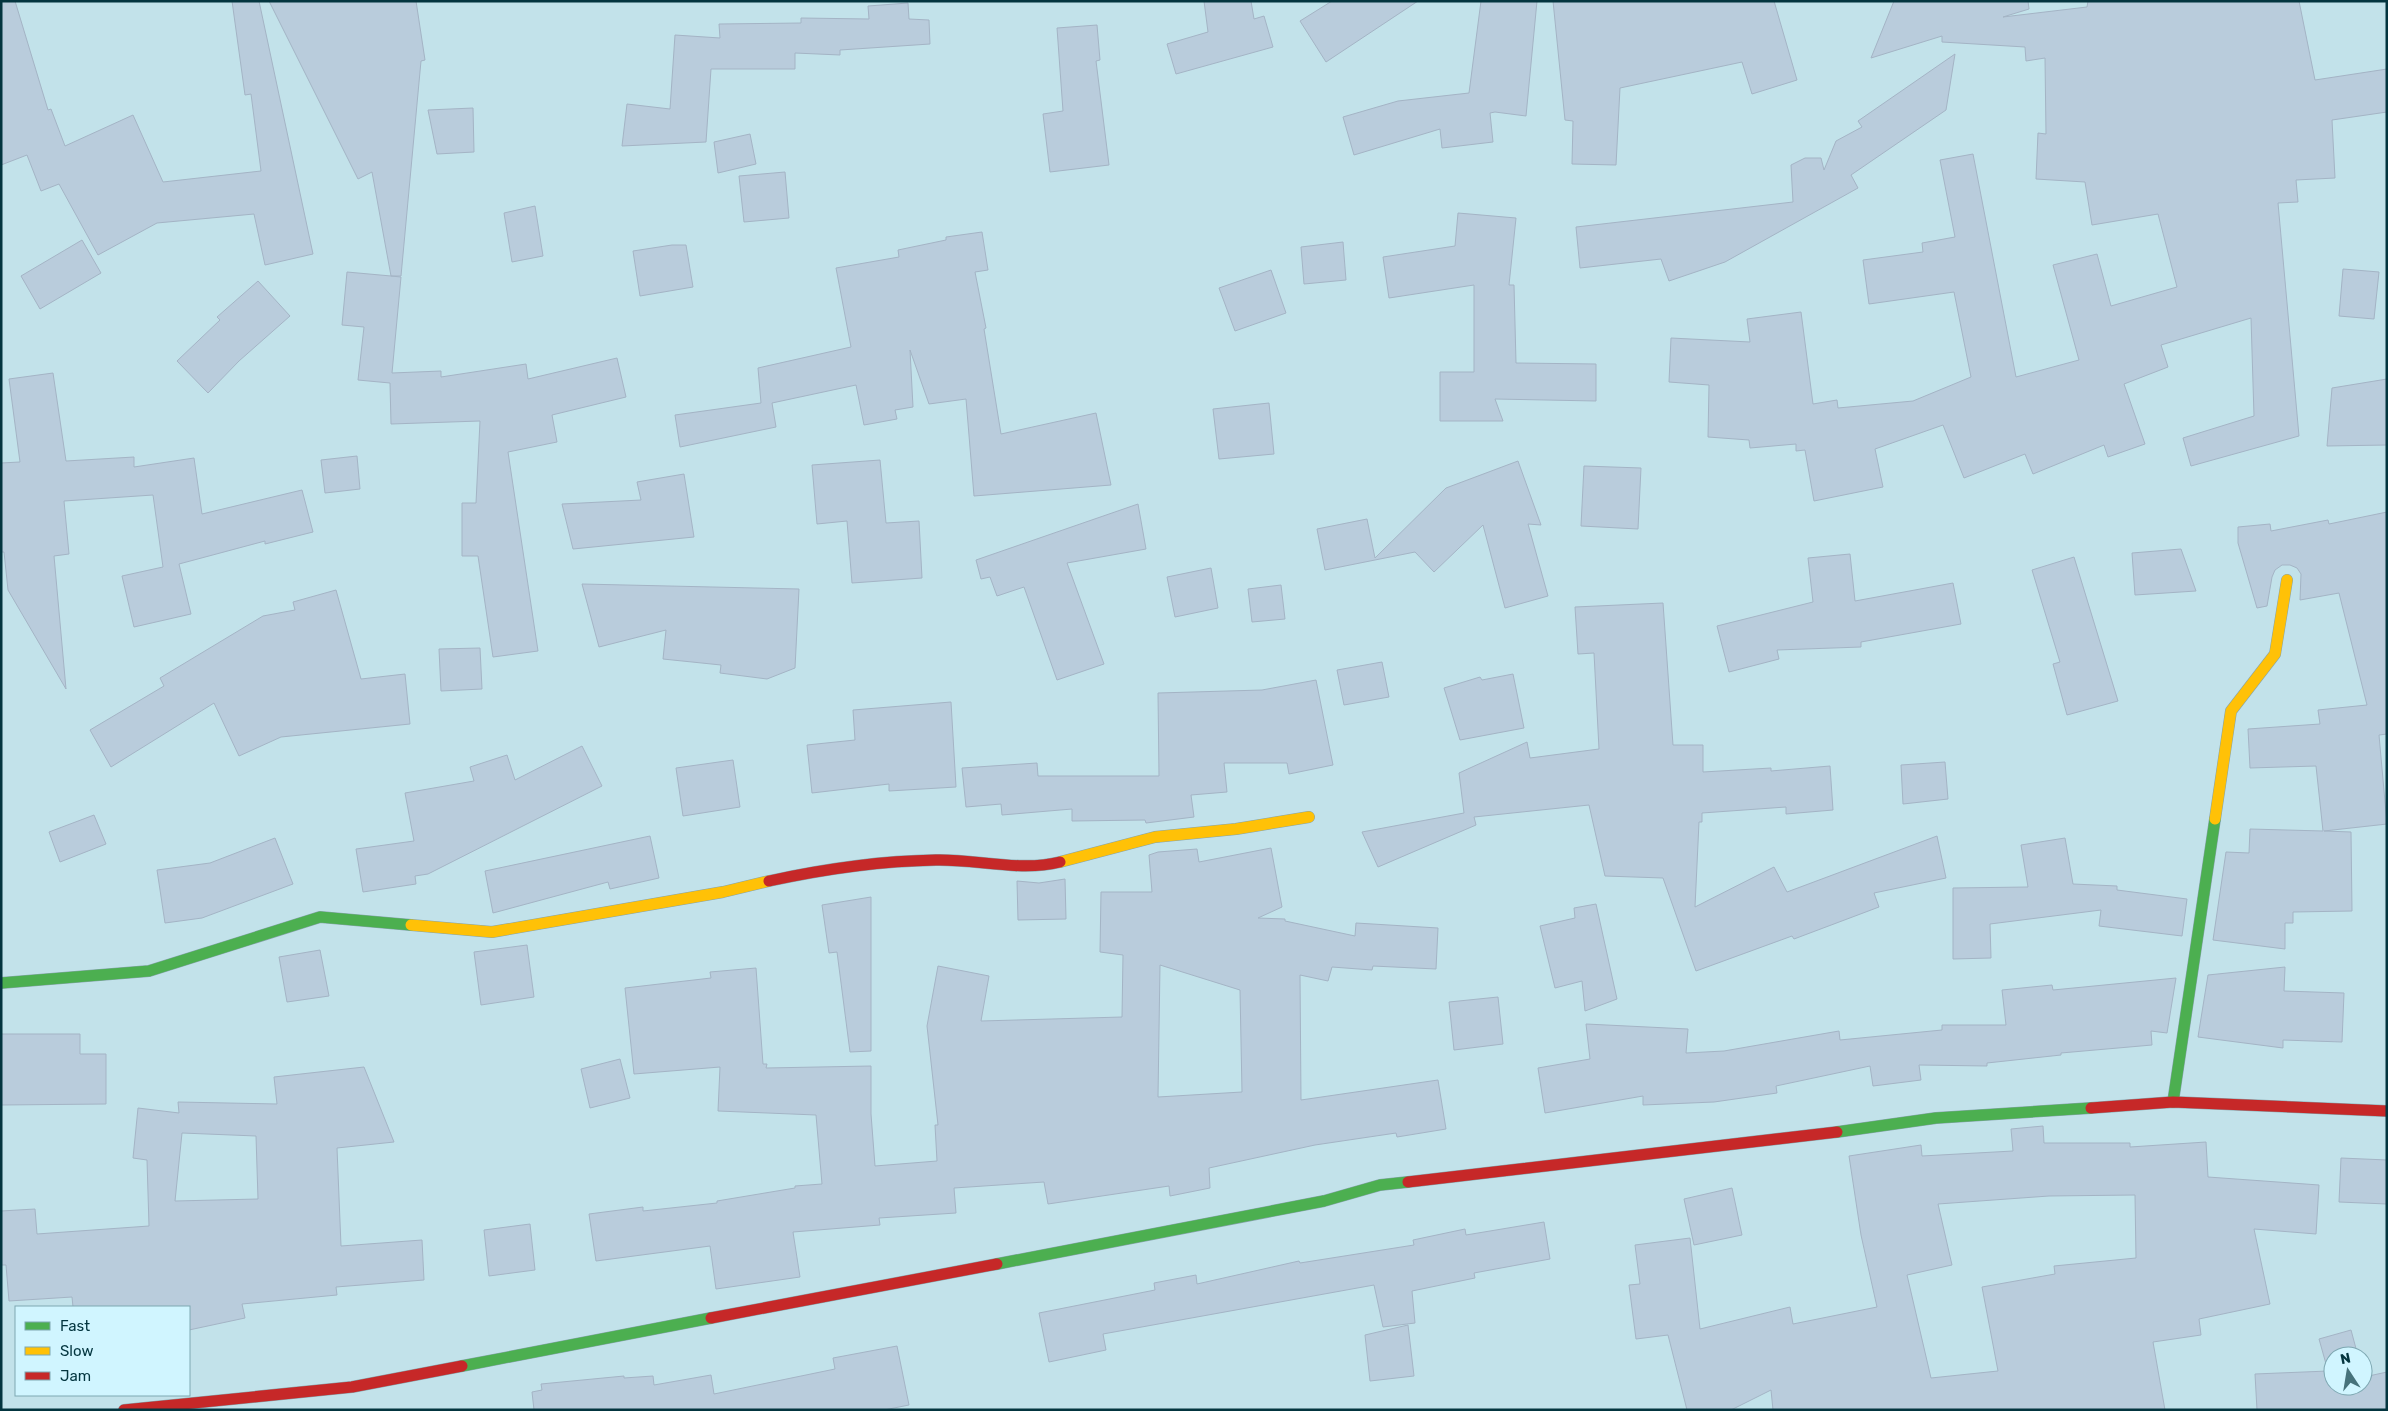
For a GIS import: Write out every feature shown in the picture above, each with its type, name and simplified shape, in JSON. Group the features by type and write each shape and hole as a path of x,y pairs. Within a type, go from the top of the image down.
{"street":[{"path":"2173,1102 2231,711 2275,654 2287,580"},
{"path":"1,983 149,971 320,917 492,932 723,892 824,868 936,860 1040,867 1154,837 1236,829 1309,817"},
{"path":"124,1410 352,1387 1324,1201 1380,1185 1824,1134 1936,1118 2173,1102 2387,1111"}],"building":[{"path":"1,1 15,1 48,110 51,109 65,146 133,115 163,182 261,171 251,94 245,95 232,1 259,1 313,254 265,265 254,214 157,223 98,255 59,184 41,191 27,155 1,165"},
{"path":"269,1 416,1 425,60 421,61 401,276 391,276 372,172 358,179"},
{"path":"1204,1 1251,1 1254,19 1264,16 1273,47 1176,74 1167,44 1208,32"},
{"path":"1332,1 1418,1 1326,62 1300,21"},
{"path":"1481,1 1537,1 1526,116 1490,113 1493,142 1442,148 1440,129 1354,155 1343,117 1398,101 1469,93"},
{"path":"1553,1 1774,1 1797,80 1752,94 1742,62 1620,88 1616,165 1572,164 1573,121 1565,120"},
{"path":"1894,1 2028,1 2029,9 2003,17 2087,7 2088,1 2299,1 2315,80 2387,69 2387,112 2332,120 2335,178 2296,180 2298,202 2278,203 2299,436 2191,466 2183,438 2254,416 2251,318 2161,345 2168,367 2124,384 2145,444 2108,457 2104,445 2033,474 2025,454 1964,478 1943,425 1875,449 1883,487 1814,501 1805,450 1796,451 1796,444 1750,448 1749,440 1708,437 1709,385 1669,382 1671,338 1750,342 1747,319 1801,312 1813,404 1837,400 1838,408 1913,401 1971,377 1954,292 1869,304 1863,260 1923,252 1922,243 1955,237 1940,160 1973,154 2016,377 2079,360 2053,265 2097,254 2111,306 2177,287 2158,214 2092,225 2085,182 2036,179 2038,133 2046,134 2045,58 2026,61 2025,47 1942,42 1942,36 1871,58"},
{"path":"908,3 909,19 929,20 930,44 840,50 840,55 795,53 795,69 711,69 706,142 622,146 627,104 670,109 675,35 720,38 719,24 801,23 801,18 869,19 868,6"},
{"path":"1097,25 1100,60 1096,61 1109,165 1050,172 1043,114 1063,111 1057,28"},
{"path":"1955,54 1946,110 1851,175 1858,188 1725,262 1669,281 1661,259 1580,268 1576,227 1793,202 1791,165 1805,158 1821,158 1824,170 1836,141 1862,127 1858,121"},
{"path":"473,108 474,152 437,154 428,110"},
{"path":"750,134 756,164 718,173 714,142"},
{"path":"785,172 789,218 744,222 739,176"},
{"path":"535,206 543,256 512,262 504,213"},
{"path":"1458,213 1516,218 1509,285 1514,285 1516,363 1596,364 1596,401 1495,399 1503,421 1440,421 1440,372 1474,372 1474,285 1389,298 1383,257 1455,246"},
{"path":"982,232 988,270 975,272 986,328 984,329 1001,434 1096,413 1111,485 974,496 966,399 929,404 910,350 913,407 895,410 897,419 864,425 856,385 772,403 776,427 680,447 675,415 761,403 758,368 851,347 836,268 899,257 898,250 946,240 946,237"},
{"path":"82,240 101,273 40,309 21,276"},
{"path":"1343,242 1346,280 1304,284 1301,247"},
{"path":"672,245 686,245 693,287 640,296 633,251"},
{"path":"2343,269 2379,272 2374,319 2339,316"},
{"path":"1271,270 1286,313 1235,331 1219,288"},
{"path":"347,272 401,277 392,373 441,371 441,377 526,364 528,379 617,358 626,397 552,415 557,442 508,452 538,651 493,657 478,556 462,556 462,503 476,503 480,421 391,424 390,383 358,380 364,327 342,325"},
{"path":"258,281 290,316 239,361 208,393 177,361 220,320 217,317"},
{"path":"53,373 66,461 134,457 134,467 194,458 202,514 302,490 313,532 265,544 265,541 179,564 191,614 134,627 122,576 163,567 153,495 64,501 69,554 54,556 66,689 8,590 4,552 1,552 1,463 20,462 9,379"},
{"path":"2387,379 2387,445 2327,446 2332,388"},
{"path":"1269,403 1274,454 1219,459 1213,409"},
{"path":"357,456 360,489 325,493 321,460"},
{"path":"880,460 886,523 919,521 922,578 852,583 847,521 817,524 812,465"},
{"path":"1518,461 1541,525 1528,524 1548,596 1505,608 1483,525 1434,572 1415,552 1325,570 1317,529 1367,519 1375,558 1446,488"},
{"path":"1584,466 1641,468 1638,529 1581,526"},
{"path":"684,474 694,537 573,549 562,504 641,500 637,482"},
{"path":"1138,504 1146,549 1067,563 1104,664 1057,680 1024,587 997,596 990,577 981,579 976,560"},
{"path":"2387,512 2387,734 2379,735 2387,824 2324,831 2351,832 2352,911 2293,912 2293,923 2285,923 2285,949 2213,940 2226,852 2249,853 2250,829 2323,831 2316,766 2250,768 2248,729 2320,724 2318,710 2367,705 2339,593 2300,600 2301,574 2297,568 2290,565 2282,565 2275,570 2272,577 2267,606 2257,608 2238,543 2238,527 2270,524 2271,531 2328,520 2329,524"},
{"path":"2181,549 2196,591 2135,595 2132,553"},
{"path":"1850,554 1855,601 1953,583 1961,624 1861,642 1861,647 1777,650 1779,659 1729,672 1717,626 1813,602 1808,558"},
{"path":"2074,557 2118,701 2067,715 2053,664 2060,662 2032,570"},
{"path":"1211,568 1218,608 1175,617 1167,577"},
{"path":"582,584 799,589 795,668 767,679 720,673 721,665 663,659 666,630 599,647"},
{"path":"1281,585 1285,619 1252,622 1248,589"},
{"path":"336,590 361,679 405,674 410,724 281,737 239,756 214,703 111,767 90,730 164,686 160,678 263,616 295,610 293,602"},
{"path":"1663,603 1673,745 1703,745 1703,772 1771,768 1771,771 1830,766 1833,810 1786,814 1786,807 1702,813 1702,822 1699,822 1695,907 1774,867 1787,892 1937,836 1946,878 1874,893 1879,907 1794,939 1792,936 1696,971 1663,878 1605,876 1589,805 1474,817 1476,825 1378,867 1362,832 1464,813 1459,773 1527,742 1530,758 1599,749 1594,653 1578,654 1575,607"},
{"path":"480,648 482,689 441,691 439,649"},
{"path":"1382,662 1389,697 1344,705 1337,670"},
{"path":"1513,674 1524,728 1460,740 1444,688 1480,677 1482,680"},
{"path":"1316,680 1333,765 1289,774 1287,763 1224,763 1227,792 1191,795 1194,817 1146,823 1145,820 1072,821 1072,809 1002,815 1001,804 966,807 962,768 1037,763 1038,776 1159,776 1158,693 1262,690"},
{"path":"951,702 956,787 889,791 889,784 812,793 807,745 855,740 853,710"},
{"path":"582,746 602,786 428,874 415,876 416,884 363,892 356,849 414,841 405,793 474,781 470,767 507,755 515,780"},
{"path":"733,760 740,807 683,816 676,768"},
{"path":"1945,762 1948,799 1903,804 1901,765"},
{"path":"94,815 106,844 60,862 49,832"},
{"path":"650,836 659,878 610,889 608,882 493,913 485,871"},
{"path":"275,838 293,884 202,918 165,923 157,870 210,863"},
{"path":"2065,838 2073,884 2117,886 2117,890 2187,899 2182,936 2099,926 2101,910 1990,924 1991,958 1953,959 1953,888 2028,887 2021,845"},
{"path":"1271,848 1282,907 1258,918 1285,919 1285,921 1355,936 1356,923 1438,928 1436,969 1373,966 1372,970 1332,967 1328,981 1300,975 1301,1100 1438,1080 1446,1129 1397,1137 1396,1133 1315,1145 1209,1168 1210,1188 1170,1196 1169,1186 1048,1204 1044,1182 954,1188 956,1213 879,1218 880,1225 793,1232 800,1277 716,1289 710,1246 596,1261 589,1214 643,1207 643,1211 717,1203 717,1201 795,1188 795,1186 822,1184 816,1115 718,1111 720,1067 634,1074 625,988 711,978 710,972 756,968 763,1064 767,1064 766,1068 871,1066 871,1114 875,1166 937,1161 935,1125 938,1125 927,1026 938,966 989,976 981,1021 1122,1017 1123,955 1100,952 1101,892 1152,892 1149,855 1158,852 1197,849 1199,862","holes":["1160,965 1240,990 1242,1092 1158,1097"]},
{"path":"1065,879 1066,919 1018,920 1017,881 1039,883"},
{"path":"871,897 871,1051 850,1052 837,952 829,953 822,905"},
{"path":"1596,904 1617,999 1585,1011 1582,981 1555,988 1540,926 1575,918 1574,908"},
{"path":"527,945 534,997 481,1005 474,952"},
{"path":"320,950 329,996 287,1002 279,957"},
{"path":"2285,967 2284,991 2344,993 2342,1042 2283,1040 2283,1048 2198,1037 2208,975"},
{"path":"2176,978 2167,1033 2151,1031 2152,1045 2061,1053 2061,1055 1987,1063 1987,1066 1919,1065 1921,1080 1873,1086 1870,1066 1776,1086 1777,1093 1714,1102 1643,1105 1643,1096 1545,1113 1538,1068 1590,1059 1586,1024 1688,1029 1686,1053 1724,1051 1839,1031 1840,1040 1942,1030 1942,1025 2006,1025 2002,990 2052,985 2053,990"},
{"path":"1498,997 1503,1044 1454,1050 1449,1002"},
{"path":"1,1034 80,1034 80,1054 106,1054 106,1104 1,1105"},
{"path":"620,1059 630,1098 590,1108 581,1069"},
{"path":"364,1067 394,1142 337,1148 341,1246 422,1240 424,1280 336,1287 337,1295 242,1304 245,1318 190,1330 190,1306 73,1306 72,1297 9,1301 6,1265 1,1265 1,1211 35,1209 37,1234 149,1226 147,1160 133,1158 138,1108 179,1113 178,1102 277,1104 274,1077","holes":["182,1133 256,1136 258,1199 175,1201"]},
{"path":"2043,1126 2044,1143 2130,1143 2130,1147 2206,1142 2208,1177 2319,1185 2316,1234 2254,1229 2270,1304 2199,1319 2201,1335 2153,1342 2165,1410 1773,1410 1771,1390 1731,1410 1687,1410 1668,1335 1636,1339 1629,1285 1640,1284 1635,1245 1690,1238 1700,1329 1790,1307 1793,1324 1877,1307 1861,1235 1849,1156 1921,1145 1922,1156 2013,1151 2011,1129","holes":["2135,1195 2136,1258 2054,1266 2055,1274 1982,1287 1998,1371 1931,1378 1907,1275 1952,1265 1938,1204 2049,1196"]},
{"path":"2341,1158 2387,1160 2387,1204 2339,1202"},
{"path":"1732,1188 1742,1235 1694,1245 1684,1199"},
{"path":"1544,1222 1550,1259 1474,1273 1475,1278 1412,1291 1415,1323 1383,1327 1374,1285 1103,1334 1106,1350 1049,1362 1039,1313 1155,1290 1154,1283 1196,1275 1197,1284 1299,1261 1300,1263 1414,1245 1413,1240 1465,1229 1466,1235"},
{"path":"530,1224 535,1270 489,1276 484,1230"},
{"path":"1408,1325 1414,1376 1370,1381 1365,1335"},
{"path":"2351,1330 2355,1346 2323,1346 2323,1353 2319,1339"},
{"path":"897,1346 909,1405 884,1410 534,1410 532,1392 542,1390 541,1384 624,1376 624,1378 653,1376 654,1385 711,1375 714,1394 835,1369 833,1358"},
{"path":"2323,1371 2323,1396 2373,1396 2373,1375 2387,1372 2387,1410 2257,1410 2255,1374"}],"traffic: fast":[{"path":"2173,1102 2215,819"},
{"path":"1,983 149,971 320,917 411,925"},
{"path":"1837,1132 1936,1118 2091,1108"},
{"path":"997,1264 1324,1201 1380,1185 1408,1182"},
{"path":"462,1366 711,1318"}],"traffic: slow":[{"path":"2215,819 2231,711 2275,654 2287,580"},
{"path":"1060,862 1155,837 1236,829 1309,817"},
{"path":"411,925 492,932 723,892 769,881"}],"traffic: jam":[{"path":"769,881 831,869 894,862 951,860 1030,866 1060,862"},
{"path":"2091,1108 2173,1102 2387,1111"},
{"path":"1408,1182 1837,1132"},
{"path":"711,1318 997,1264"},
{"path":"124,1410 352,1387 462,1366"}]}
